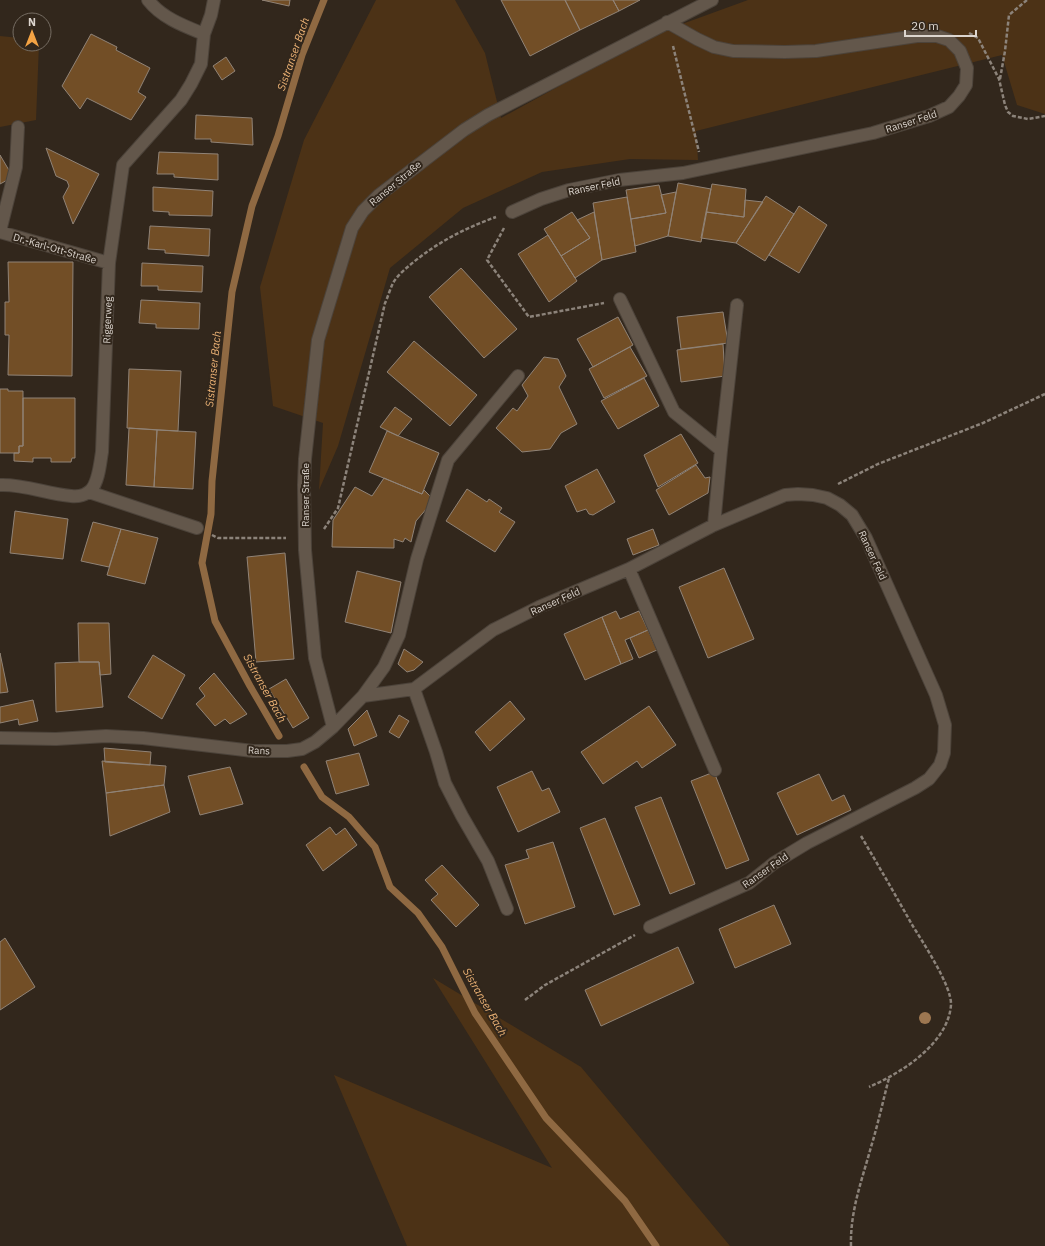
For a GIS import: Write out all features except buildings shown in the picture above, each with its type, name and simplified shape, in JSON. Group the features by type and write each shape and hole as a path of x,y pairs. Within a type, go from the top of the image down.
{"street":[{"path":"148,0 162,13 180,24 204,34"},
{"name":"Riggerweg","path":"89,492 97,479 102,452 109,263 123,165 181,100 193,81 201,64 204,34 211,15 214,0"},
{"name":"Ranser Straße","path":"305,544 303,510 305,459 318,340 352,228 363,211 398,179 464,130 488,115 712,0"},
{"path":"668,22 714,47 733,51 816,51 917,36 937,36 949,40"},
{"name":"Ranser Feld","path":"512,212 541,199 569,190 619,180 682,173 873,133 929,116 949,107 959,96 966,84 967,68 960,51 949,40"},
{"path":"0,232 16,167 18,127"},
{"name":"Dr.-Karl-Ott-Straße","path":"0,232 109,263"},
{"path":"620,300 674,412 721,450"},
{"path":"714,525 737,305"},
{"path":"333,727 363,696 384,667 399,635 417,559 448,460 518,376"},
{"path":"0,485 38,489 72,496 84,495 89,492 198,528"},
{"name":"Ranser Feld","path":"363,696 414,689 493,630 539,608 629,569 714,525 785,495 813,495 827,498 840,505 852,515 866,538 936,695 945,725 946,740 940,765 929,779 915,788 789,853 749,883 650,927"},
{"path":"305,544 315,658 333,727"},
{"path":"629,569 715,770"},
{"path":"414,689 445,783 488,861 507,909"},
{"name":"Rans","path":"0,738 56,739 106,736 143,738 252,751 287,751 302,749 315,742 333,727"}],"path":[{"path":"999,79 1005,51 1009,15 1027,0"},
{"path":"668,22 702,168"},
{"path":"949,40 961,32 968,32 978,38 999,79 1008,112 1013,116 1028,119 1045,116"},
{"path":"218,538 305,544 327,525 338,508 385,303 393,283 400,274 421,256 442,241 478,223 512,212"},
{"path":"512,212 487,260 529,317 620,300"},
{"path":"827,498 839,483 878,464 982,422 1045,394"},
{"path":"852,820 935,964 948,992 951,1004 949,1017 941,1034 928,1048 903,1070 869,1088"},
{"path":"525,1000 545,985 650,927"},
{"path":"851,1246 855,1201 872,1146 889,1078"}],"shaded area":[{"path":"376,0 455,0 485,53 501,118 652,35 748,0 1045,0 1045,114 1017,105 1002,55 696,131 698,160 630,159 542,172 463,208 390,268 338,446 319,490 323,423 273,406 260,287 304,140"},
{"path":"0,36 12,37 12,52 39,52 36,120 0,127"},
{"path":"433,978 581,1067 730,1246 407,1246 334,1075 552,1168"}],"waterway":[{"name":"Sistranser Bach","path":"279,736 215,621 202,563 211,514 212,481 232,292 252,206 278,136 302,55 324,0"},
{"name":"Sistranser Bach","path":"304,767 322,797 349,817 375,847 390,887 418,913 442,947 475,1013 546,1118 625,1201 656,1246"}]}
